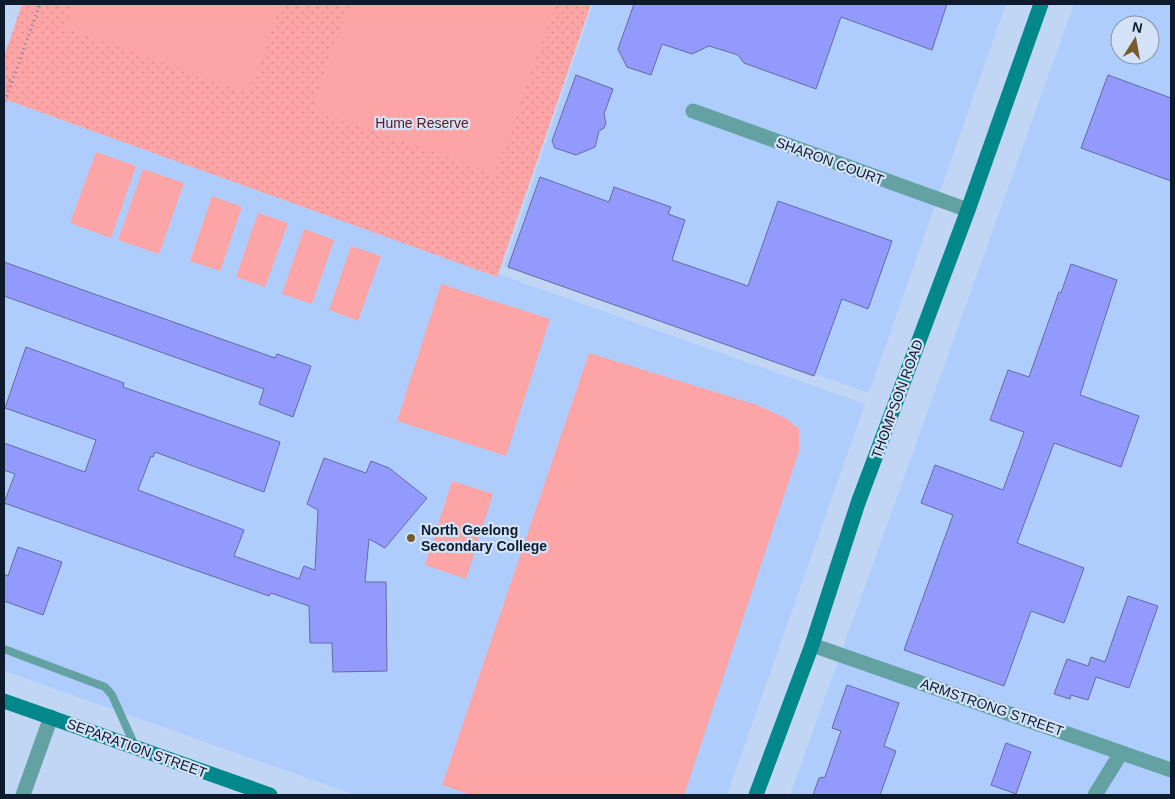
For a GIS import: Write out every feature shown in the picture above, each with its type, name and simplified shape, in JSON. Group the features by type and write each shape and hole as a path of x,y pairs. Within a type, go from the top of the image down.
{"main road":[{"name":"THOMPSON ROAD","path":"756,795 812,645 858,503 968,210 1041,4"},
{"name":"SEPARATION STREET","path":"4,701 270,795"}],"street":[{"name":"SHARON COURT","path":"693,111 968,210"},
{"name":"ARMSTRONG STREET","path":"812,645 1171,770"},
{"path":"23,795 51,717"},
{"path":"1095,795 1121,753"}],"lane":[{"path":"4,649 105,686 112,695 136,748"}],"path":[{"path":"5,101 40,4"},
{"path":"4,78 13,81"}],"shaded area":[{"path":"593,4 1006,4 869,393 504,266"},
{"path":"1074,4 1171,4 1171,795 790,795"},
{"name":"North Geelong Secondary College","path":"4,99 865,404 727,795 355,795 4,671"}],"green space":[{"name":"Hume Reserve","path":"22,4 591,4 497,277 4,99 4,57"},
{"path":"73,4 280,4 249,93 65,28"},
{"path":"349,4 556,4 495,174 312,109"},
{"path":"96,152 136,166 111,238 70,223"},
{"path":"143,169 184,183 159,254 118,240"},
{"path":"212,196 242,207 220,271 190,261"},
{"path":"258,213 288,223 265,287 236,277"},
{"path":"304,229 334,240 312,304 282,294"},
{"path":"351,246 381,256 358,321 329,310"},
{"path":"441,284 550,319 506,456 397,421"},
{"path":"589,353 757,405 787,419 799,429 799,451 684,795 472,795 442,785"},
{"path":"452,481 493,494 466,579 425,565"}],"building":[{"path":"634,4 947,4 932,50 841,17 816,89 744,63 738,55 709,46 692,54 662,44 651,75 627,67 618,49"},
{"path":"576,75 613,89 604,114 606,123 604,128 599,131 595,147 576,155 555,148 552,141"},
{"path":"1108,75 1171,98 1171,181 1081,148"},
{"path":"540,177 609,202 614,187 671,207 668,214 685,220 672,260 748,286 778,201 892,241 868,309 842,299 814,376 508,267"},
{"path":"4,262 275,358 277,354 311,366 293,417 259,404 264,389 4,296"},
{"path":"1071,264 1117,280 1080,395 1139,416 1121,467 1054,443 1017,543 1084,568 1064,623 1031,611 1004,686 904,650 953,515 921,503 935,465 1003,490 1024,432 990,420 1008,370 1029,377"},
{"path":"26,347 124,383 123,387 280,442 264,492 155,452 153,457 151,456 138,490 244,530 234,556 299,579 304,566 315,570 318,510 307,504 324,458 366,473 371,461 389,468 427,498 385,548 369,539 365,582 386,582 387,671 333,672 332,643 310,643 309,606 271,593 269,596 4,503 15,474 4,470 4,443 85,472 96,440 5,408"},
{"path":"18,547 62,562 43,615 4,601 4,574 8,576"},
{"path":"1128,596 1158,606 1129,688 1096,677 1088,700 1071,695 1070,699 1054,694 1067,659 1088,666 1091,657 1105,662"},
{"path":"847,685 899,703 884,746 896,751 880,795 813,795 819,778 825,777 841,731 832,728"},
{"path":"1006,743 1031,752 1016,794 991,785"}],"place":[{"name":"North Geelong Secondary College","path":"411,538"}]}
